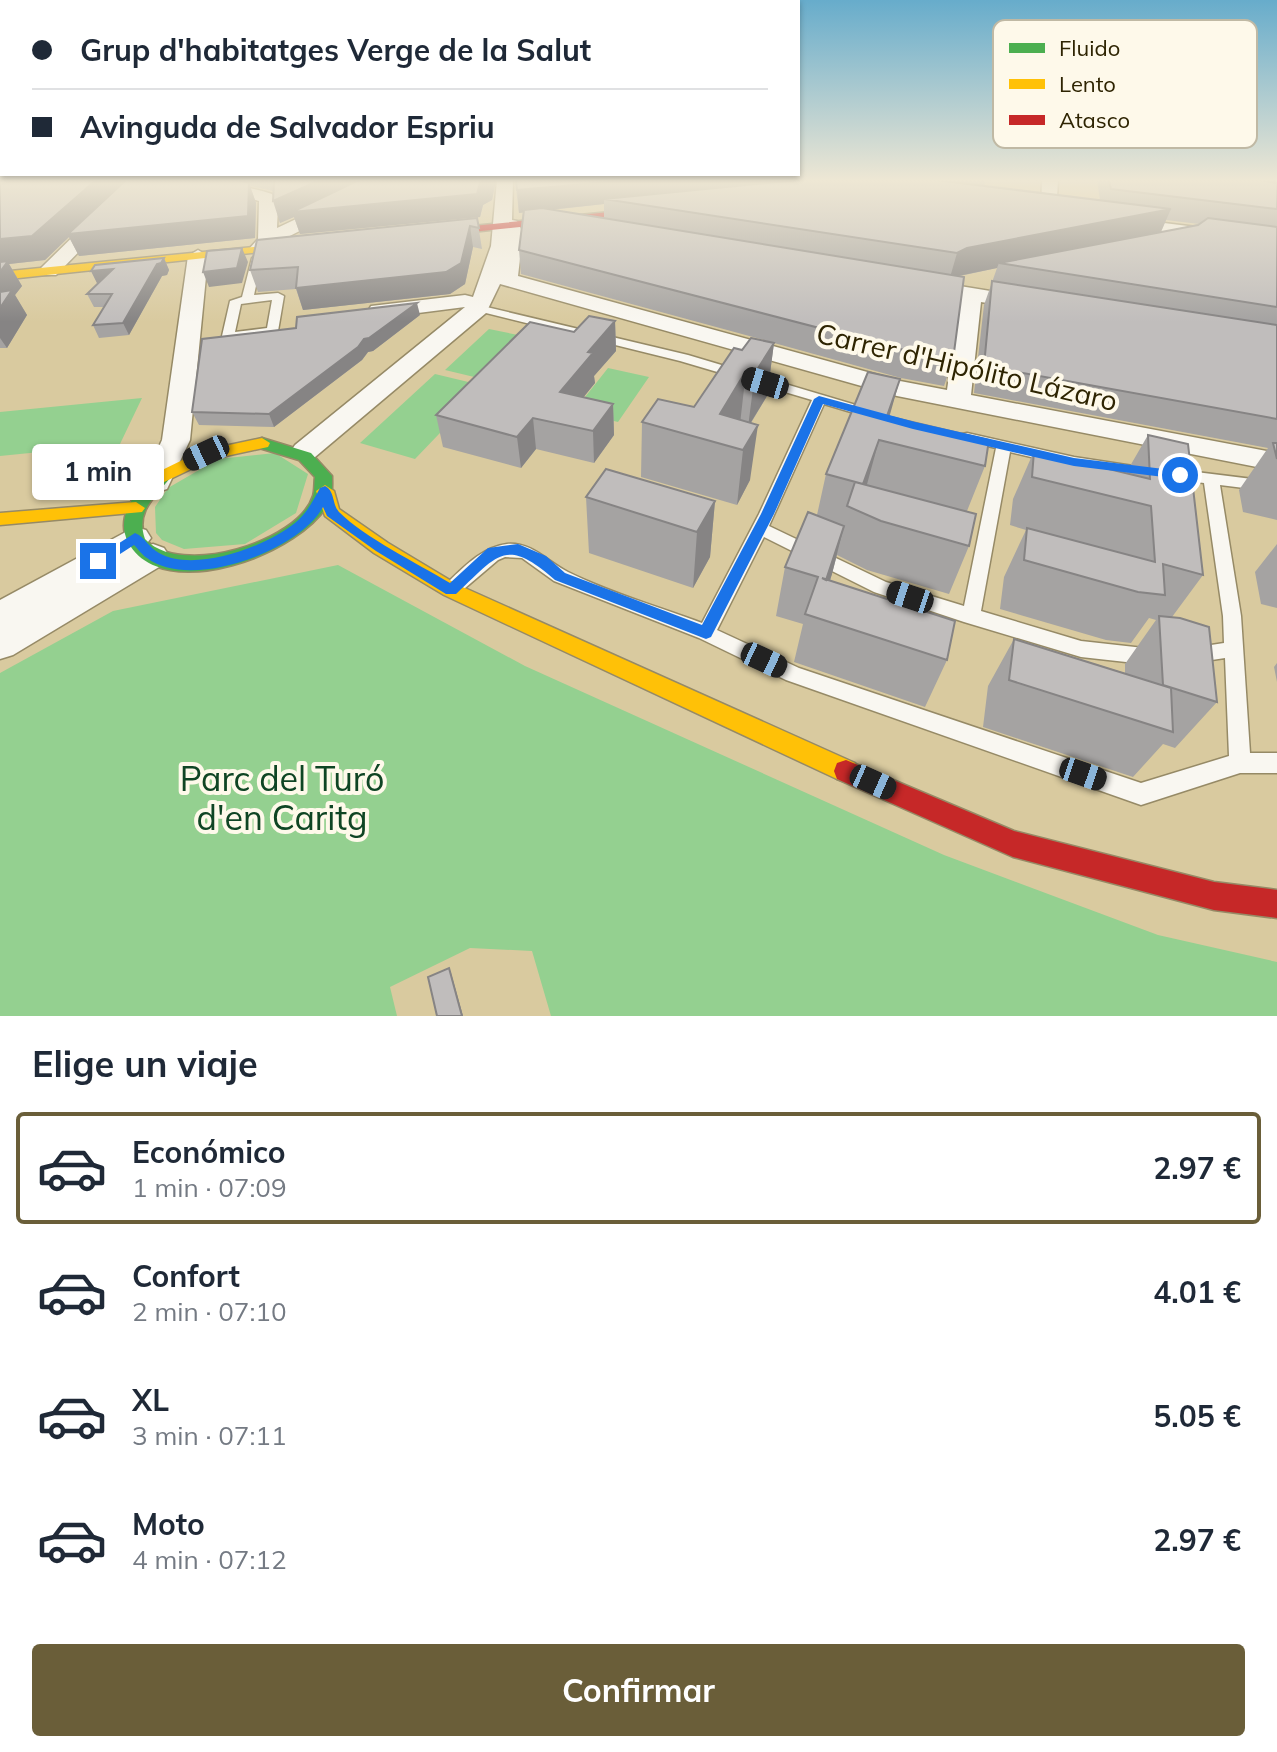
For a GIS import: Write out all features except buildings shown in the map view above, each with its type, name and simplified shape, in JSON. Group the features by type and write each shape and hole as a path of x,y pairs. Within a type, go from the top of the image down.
{"street":[{"path":"49,271 94,227"},
{"path":"263,245 266,227"},
{"path":"263,245 298,227"},
{"path":"397,236 487,227"},
{"path":"296,448 487,293 502,227"},
{"name":"Carrer d'Hipólito Lázaro","path":"504,227 514,233 507,279 897,388 1277,462"},
{"path":"571,227 617,235"},
{"path":"1162,227 1277,243"},
{"path":"1154,245 1208,233"},
{"path":"0,276 198,256 263,245 336,242"},
{"path":"0,645 139,532 176,440 198,256"},
{"path":"942,289 993,278"},
{"path":"897,281 1049,307"},
{"path":"958,400 971,294"},
{"path":"356,313 471,304"},
{"path":"157,482 206,453 248,444 296,448 319,461 325,475 325,491 331,512 381,548 451,590 734,721 1013,844 1214,896 1277,904"},
{"path":"0,519 139,532 175,563 204,565 252,554 274,544 307,518 325,491"},
{"path":"72,532 139,532"},
{"path":"0,616 139,532"},
{"path":"274,544 308,539"},
{"path":"344,541 381,548"}],"lane":[{"path":"247,300 263,245"},
{"path":"278,296 272,331 228,336 236,301 247,300 278,296"},
{"path":"471,304 684,358 886,418"},
{"path":"706,633 760,528 819,399"},
{"path":"958,435 1074,462 1277,487"},
{"path":"971,617 1004,445"},
{"path":"1211,478 1221,531 1234,649 1240,763"},
{"path":"760,528 880,587 1081,649 1172,658 1234,649"},
{"path":"451,590 493,551 518,549 541,560 560,576 706,633 793,674 1141,794 1240,763 1277,763"}],"green space":[{"path":"489,329 533,338 491,381 445,370"},
{"path":"608,368 649,377 618,422 574,411"},
{"path":"435,374 485,386 415,459 360,443"},
{"path":"142,398 120,444 0,456 0,412"},
{"path":"275,453 308,474 296,513 245,544 184,549 162,540 156,533 155,507 168,488 218,459"},
{"name":"Parc del Turó d'en Caritg","path":"338,565 525,666 944,855 1158,935 1277,962 1277,1016 551,1016 532,951 470,948 390,987 397,1016 0,1016 0,673 113,611"}],"traffic: fast":[{"path":"162,477 136,509 134,534 142,548 165,561 202,564 240,556 276,541 305,521 322,498 323,476 305,457 262,443"}],"traffic: slow":[{"path":"0,276 313,244"},
{"path":"162,477 207,455 262,443"},
{"path":"325,491 331,512 381,548 451,590 846,771"},
{"path":"0,519 136,508"}],"traffic: jam":[{"path":"423,234 488,227"},
{"path":"846,771 1013,844 1214,896 1277,904"}],"route":[{"path":"98,561 135,538 153,556 175,563 204,565 252,554 299,527 316,509 325,491 331,512 346,524 451,590 493,551 518,549 541,560 560,576 706,633 767,514 819,399 913,425 1074,462 1180,475"}]}
